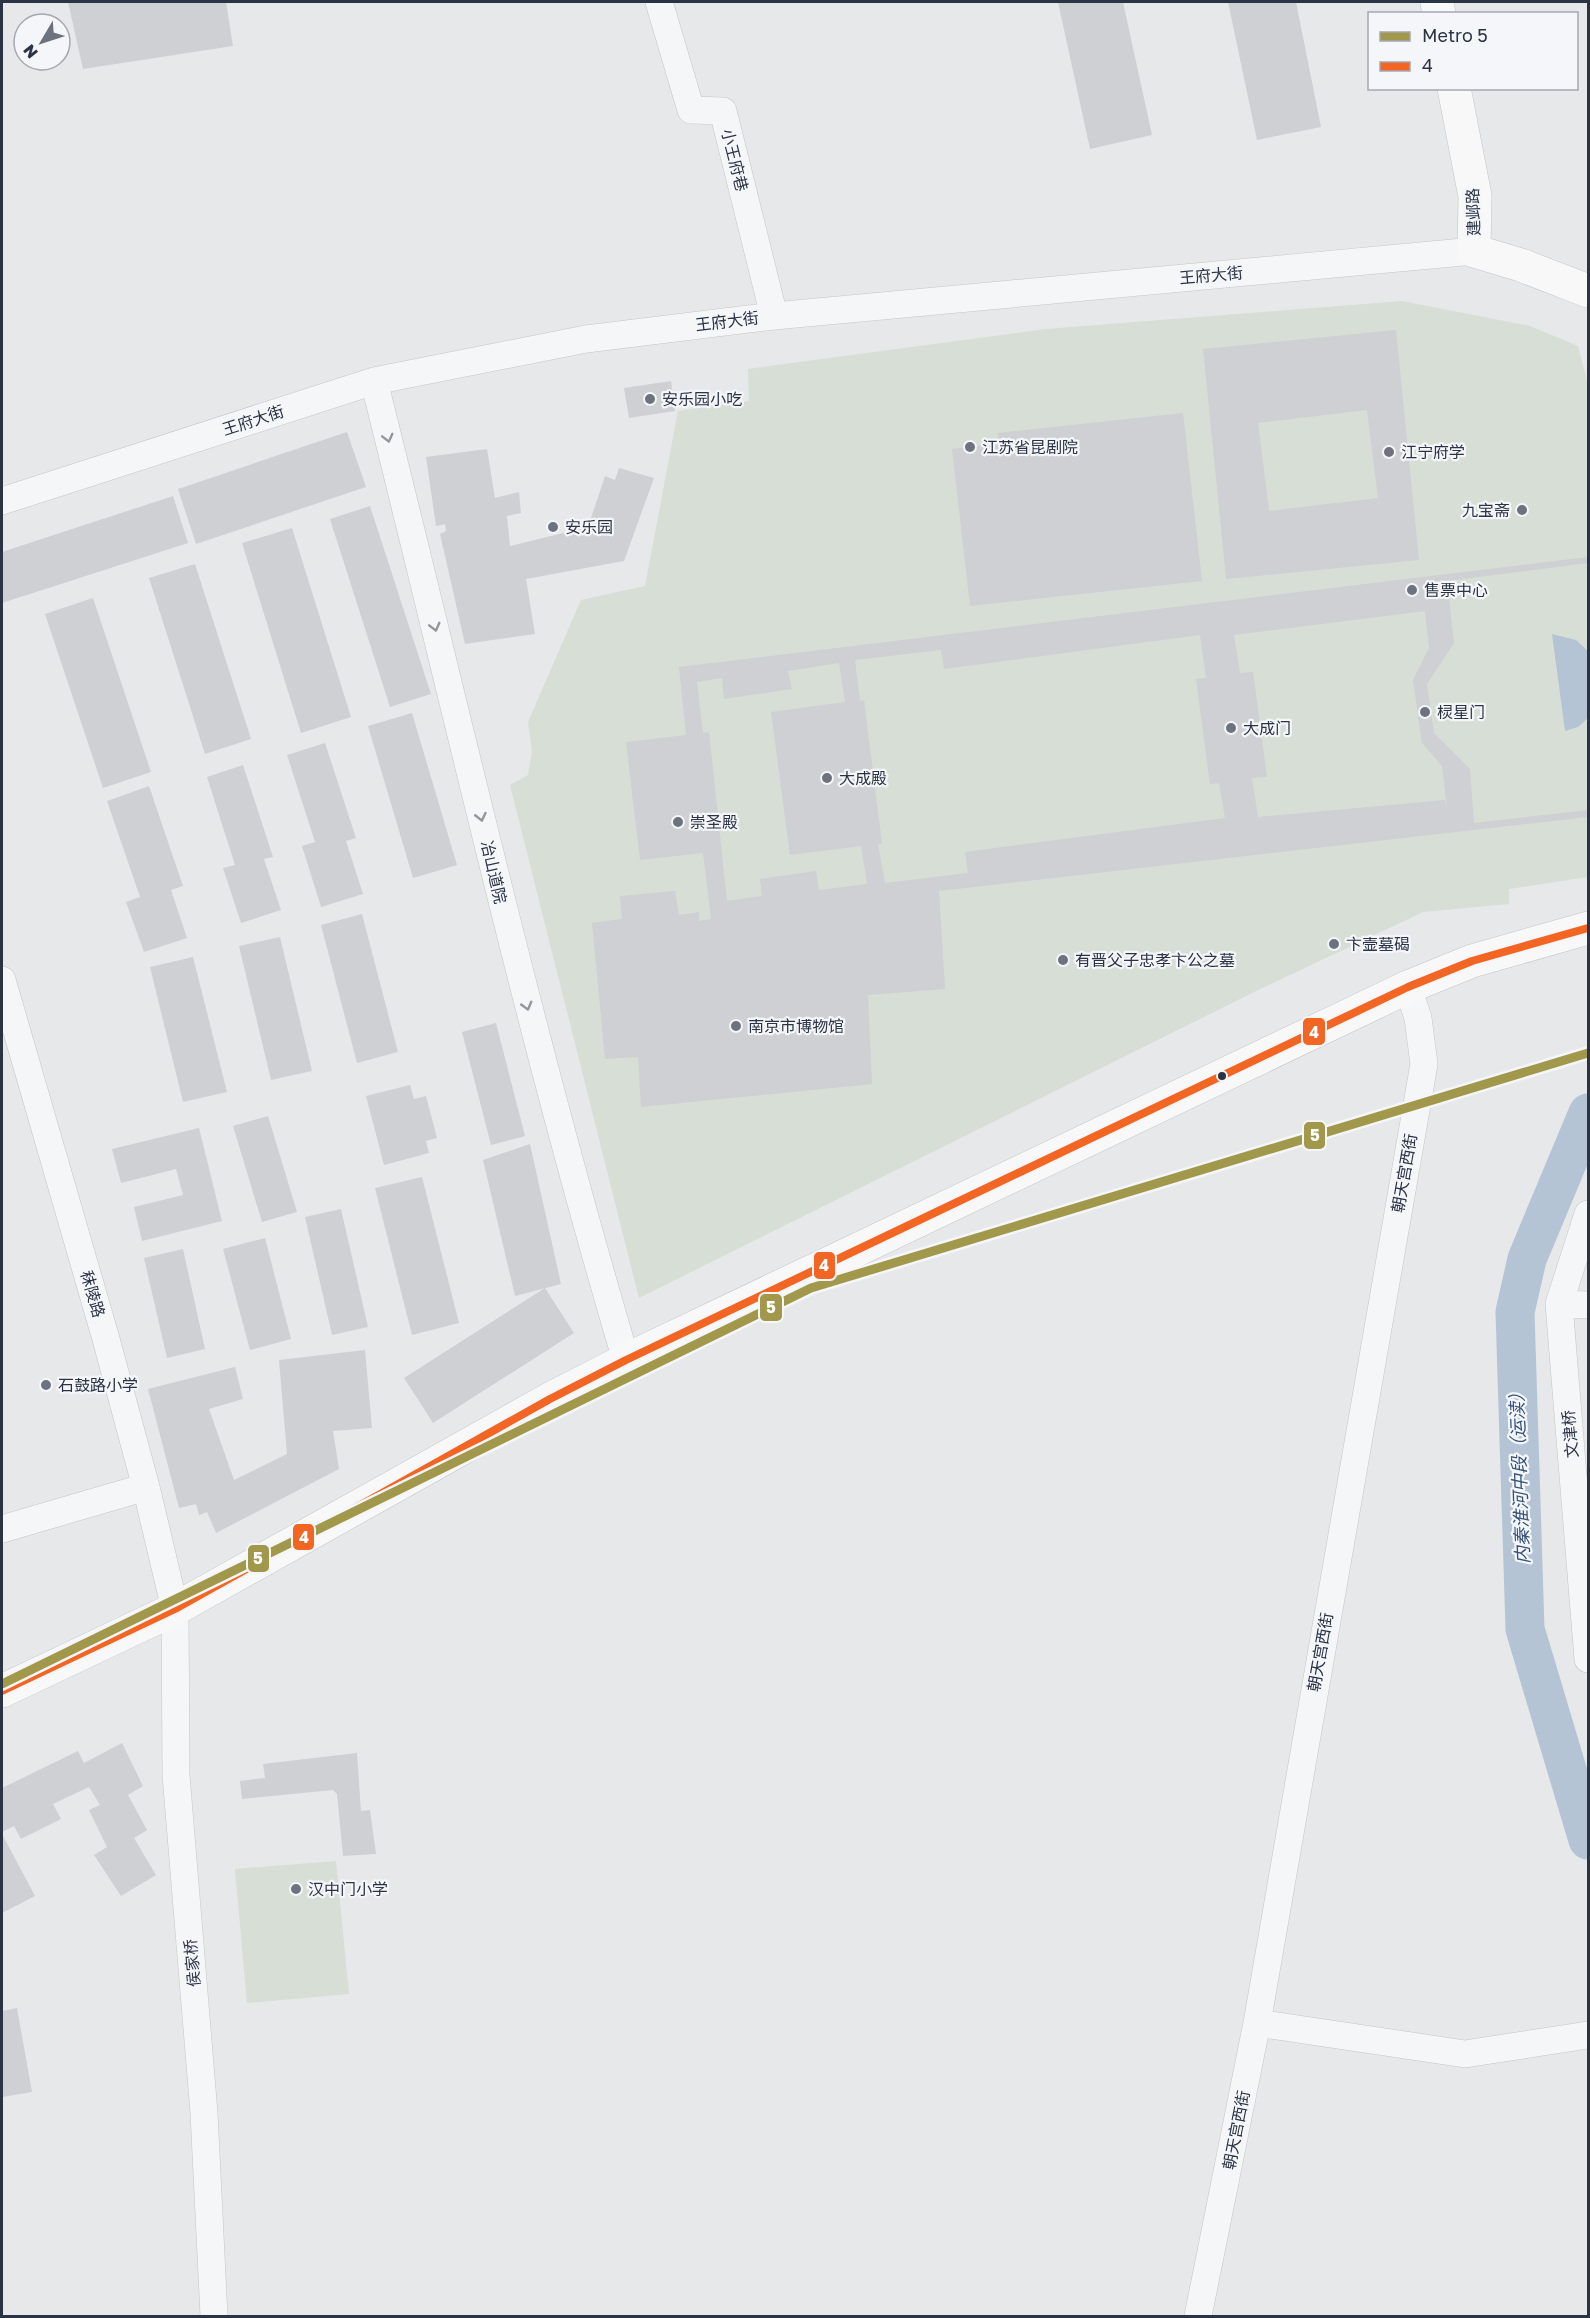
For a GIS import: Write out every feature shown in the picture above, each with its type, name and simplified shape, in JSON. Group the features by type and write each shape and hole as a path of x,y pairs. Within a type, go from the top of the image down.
{"main road":[{"name":"建邺路","path":"1454,90 1475,196 1474,251 1577,286"},
{"path":"2,1691 175,1610 550,1399 626,1360 1408,987 1472,961 1585,929"}],"street":[{"name":"小王府巷","path":"659,2 691,110 723,111 774,316"},
{"name":"王府大街","path":"2,501 374,381 586,339 774,316 1474,251"},
{"name":"冶山道院","path":"374,381 513,954 587,1229 626,1360"},
{"name":"秣陵路","path":"2,980 146,1487 175,1610"},
{"name":"朝天宫西街","path":"1198,2316 1257,2024 1424,1064 1418,1018 1408,987"},
{"name":"文津桥","path":"1588,1214 1559,1304 1588,1659"},
{"path":"1559,1304 1588,1305"},
{"path":"2,1529 146,1487"},
{"name":"侯家桥","path":"175,1610 176,1775 204,2113 214,2316"},
{"path":"1257,2024 1466,2054 1588,2035"}],"shaded area":[{"path":"1402,301 1530,326 1578,346 1588,385 1588,877 1509,889 1509,904 1423,912 1256,991 639,1298 510,785 528,775 532,751 528,722 581,600 645,586 678,411 749,401 748,369 1046,329"},
{"path":"336,1861 349,1994 247,2003 235,1869"}],"water":[{"path":"1552,634 1576,640 1588,651 1588,718 1578,727 1565,731"}],"building":[{"path":"68,2 226,2 233,46 83,69"},
{"path":"1058,2 1123,2 1152,135 1090,149"},
{"path":"1228,2 1296,2 1321,127 1257,140"},
{"path":"1396,330 1419,560 1226,579 1203,349","holes":["1367,410 1378,498 1269,511 1258,423"]},
{"name":"安乐园小吃","path":"671,381 675,411 629,418 624,388"},
{"path":"1183,413 1202,581 970,606 952,449 999,443 998,433"},
{"path":"347,432 366,487 196,544 178,489"},
{"path":"487,449 495,498 519,492 521,513 507,516 510,546 588,527 605,476 615,480 619,468 654,478 624,561 526,579 535,634 465,644 440,534 446,531 445,524 436,526 426,457"},
{"path":"173,496 188,543 2,603 2,552"},
{"path":"370,506 431,694 390,707 330,519"},
{"path":"292,528 351,717 301,733 242,543"},
{"path":"1588,557 1588,563 1447,581 1454,643 1427,684 1434,733 1470,769 1474,823 1588,810 1588,817 939,891 945,989 868,995 872,1084 641,1107 638,1057 605,1059 592,923 622,919 620,896 675,891 679,915 699,912 699,921 711,919 703,853 640,860 626,742 686,735 679,667","holes":["1425,611 1429,648 1413,680 1422,743 1442,766 1447,808 1445,800 1258,817 1252,778 1267,777 1253,672 1240,673 1234,635","1200,635 1206,678 1196,679 1210,784 1219,783 1225,818 965,852 968,873 885,883 878,844 882,844 864,700 860,701 855,660 941,650 944,669","839,663 845,702 771,712 790,855 861,846 867,884 819,890 816,871 760,879 762,896 727,901 709,732 703,733 697,682 722,678 724,699 792,689 788,671"]},
{"path":"195,564 251,739 205,754 149,578"},
{"path":"93,598 151,772 103,788 45,614"},
{"path":"412,713 457,865 413,878 368,726"},
{"path":"325,743 356,838 346,841 363,894 321,907 302,846 315,842 287,755"},
{"path":"243,765 273,857 264,859 281,910 241,923 223,868 235,865 207,777"},
{"path":"149,786 183,886 171,890 187,938 144,952 126,902 140,897 107,801"},
{"path":"362,914 398,1052 357,1063 321,925"},
{"path":"280,937 312,1071 271,1080 239,946"},
{"path":"193,957 227,1092 183,1102 150,967"},
{"path":"496,1023 525,1136 491,1145 462,1032"},
{"path":"410,1085 414,1099 426,1096 437,1138 426,1141 429,1153 384,1165 366,1096"},
{"path":"268,1116 297,1212 262,1222 233,1126"},
{"path":"199,1128 222,1221 142,1241 134,1207 183,1195 176,1169 121,1183 112,1149"},
{"path":"530,1144 561,1284 515,1296 483,1160"},
{"path":"422,1177 459,1323 412,1335 375,1188"},
{"path":"341,1209 368,1327 332,1335 305,1217"},
{"path":"265,1238 291,1339 250,1350 223,1249"},
{"path":"183,1249 205,1349 167,1358 144,1258"},
{"path":"545,1288 574,1333 433,1423 404,1378"},
{"path":"365,1350 372,1428 333,1431 339,1469 216,1533 207,1512 199,1515 196,1504 179,1508 148,1389 235,1367 243,1399 209,1409 234,1480 287,1454 279,1360"},
{"path":"122,1743 143,1786 128,1795 147,1830 134,1838 156,1875 121,1896 94,1855 107,1847 89,1810 100,1805 89,1787 53,1804 61,1819 21,1839 14,1826 2,1832 2,1788 78,1751 84,1763"},
{"path":"357,1753 361,1811 370,1810 376,1854 343,1856 337,1794 333,1790 242,1799 240,1781 265,1778 263,1764"},
{"path":"2,1834 35,1896 2,1913"},
{"path":"17,2008 32,2092 2,2097 2,2011"}],"waterway":[{"name":"内秦淮河中段（运渎）","path":"1588,1113 1527,1259 1515,1312 1525,1629 1588,1840"}],"metro line":[{"name":"5","path":"2,1684 811,1288 1588,1053"}],"transit line":[{"name":"4","path":"2,1691 175,1609 550,1399 626,1360 1408,987 1472,961 1588,928"}],"place":[{"name":"安乐园小吃","path":"650,399"},
{"name":"江苏省昆剧院","path":"970,447"},
{"name":"江宁府学","path":"1389,452"},
{"name":"九宝斋","path":"1522,510"},
{"name":"安乐园","path":"553,527"},
{"name":"售票中心","path":"1412,590"},
{"name":"棂星门","path":"1425,712"},
{"name":"大成门","path":"1231,728"},
{"name":"大成殿","path":"827,778"},
{"name":"崇圣殿","path":"678,822"},
{"name":"卞壸墓碣","path":"1334,944"},
{"name":"有晋父子忠孝卞公之墓","path":"1063,960"},
{"name":"南京市博物馆","path":"736,1026"},
{"name":"石鼓路小学","path":"46,1385"},
{"name":"汉中门小学","path":"296,1889"}]}
